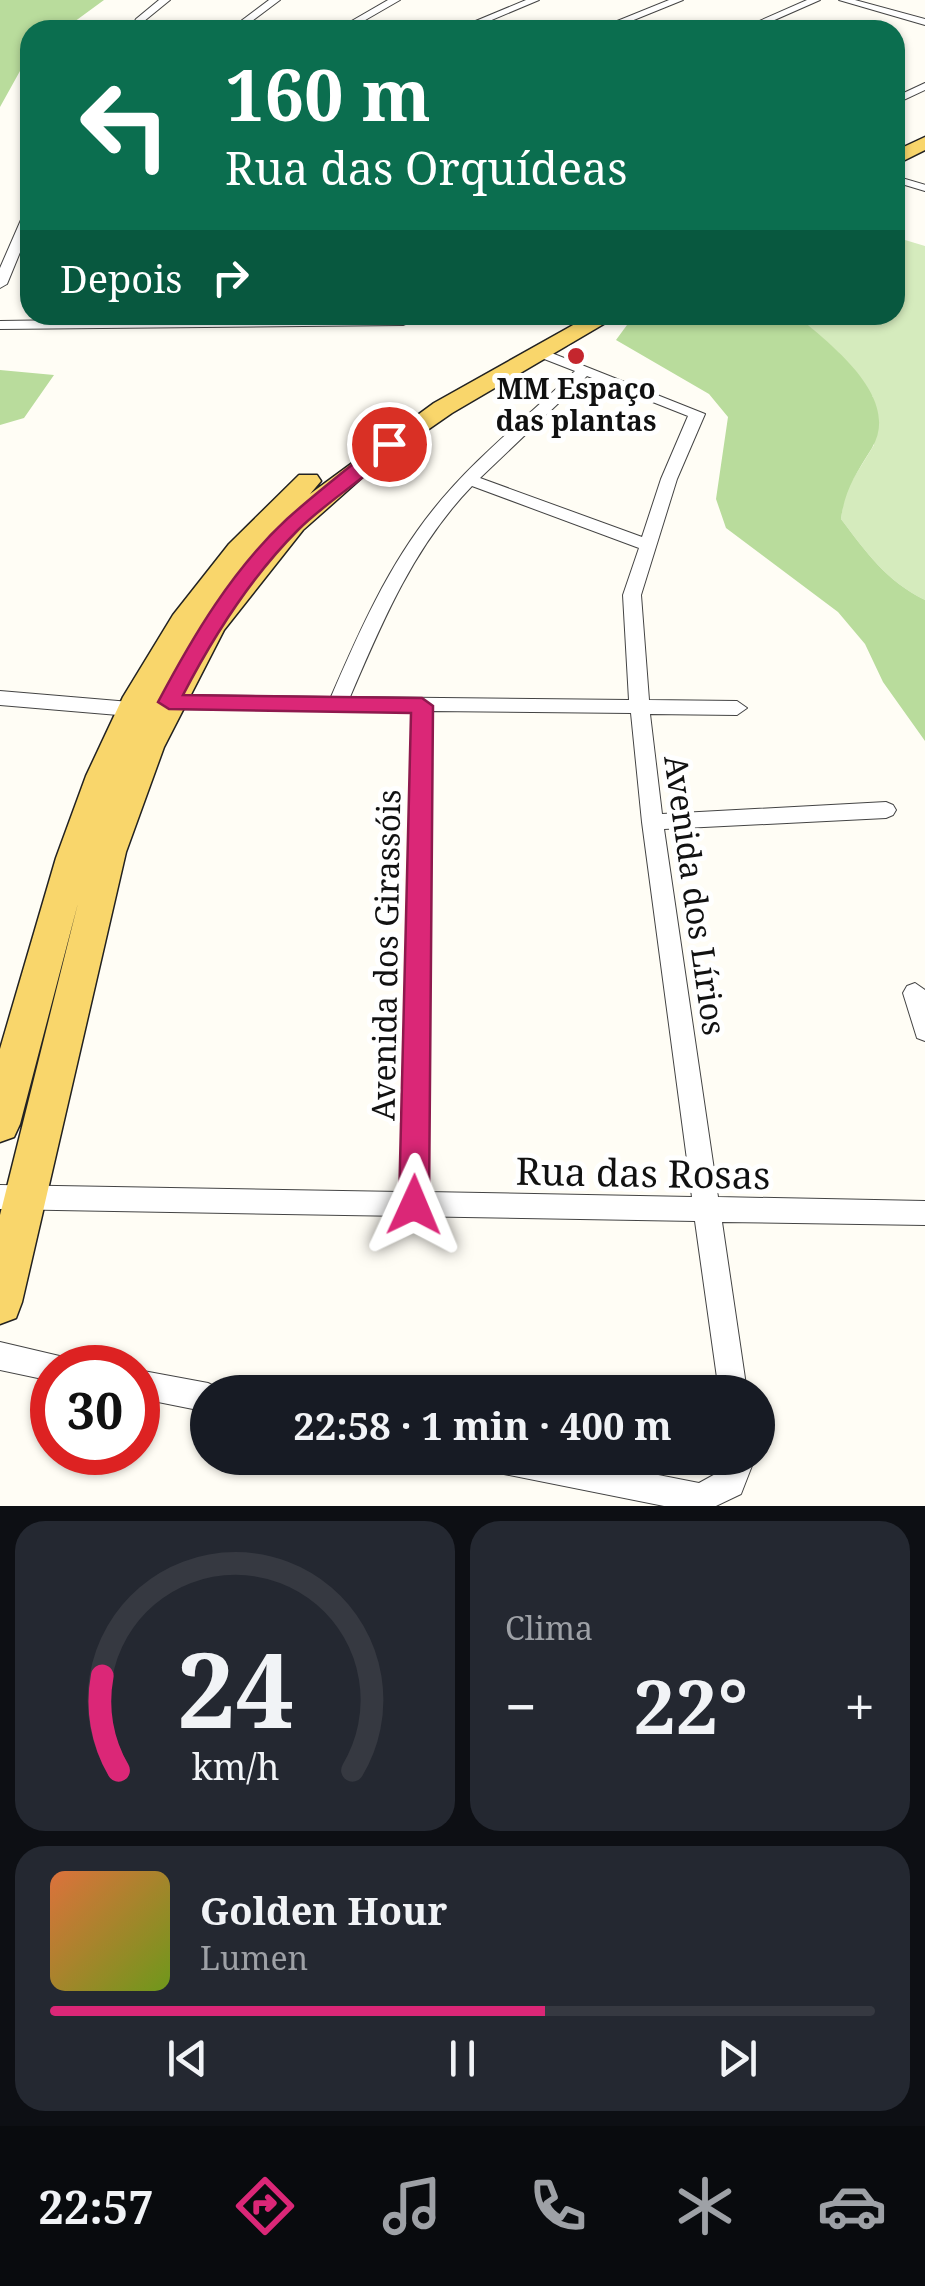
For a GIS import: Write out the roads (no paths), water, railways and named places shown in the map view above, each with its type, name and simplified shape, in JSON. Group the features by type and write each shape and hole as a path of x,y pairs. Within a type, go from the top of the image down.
{"main road":[{"path":"0,1124 80,829 130,709 204,590 268,516 342,452 419,399 556,325"},
{"path":"0,1302 13,1198 116,831 169,702 200,641 242,582 292,525 364,461 441,409 589,325"}],"street":[{"path":"140,20 165,0"},
{"path":"248,20 275,0"},
{"path":"359,20 395,0"},
{"path":"484,20 534,0"},
{"path":"626,20 678,0"},
{"path":"768,20 815,0"},
{"path":"844,0 920,20"},
{"path":"0,284 20,236"},
{"path":"338,703 399,574 424,532 470,480 584,370 539,352"},
{"name":"Avenida dos Lírios","path":"584,370 697,414 632,595 652,822 731,1375"},
{"path":"470,480 647,545"},
{"path":"0,698 130,709"},
{"path":"169,702 737,708"},
{"name":"Avenida dos Girassóis","path":"414,1205 422,706"},
{"path":"652,822 886,810"},
{"path":"914,994 925,1031"},
{"name":"Rua das Rosas","path":"13,1198 925,1213"},
{"path":"0,1356 30,1362"},
{"path":"160,1388 190,1394"},
{"path":"584,1475 700,1498 730,1484 733,1475"}],"place":[{"name":"MM Espaço das plantas","path":"576,356"}]}
